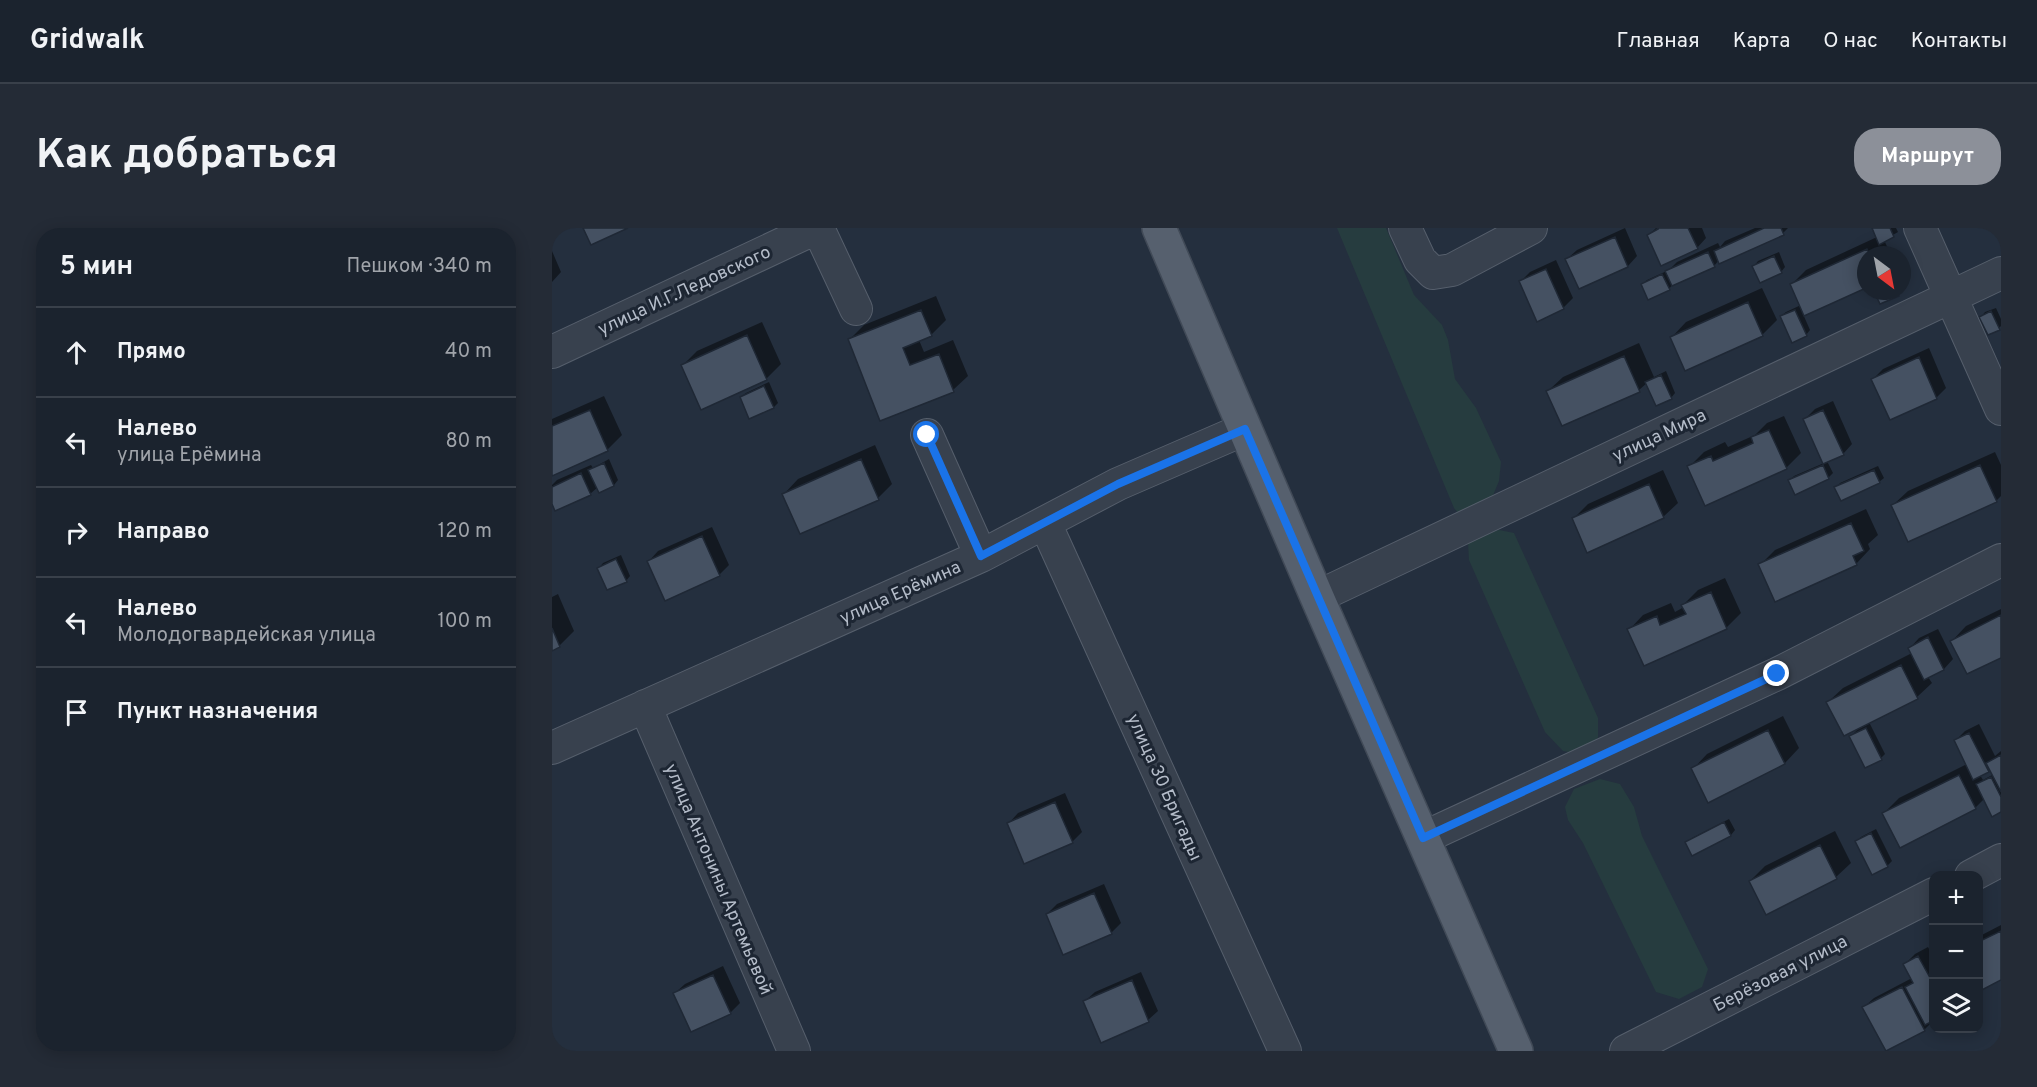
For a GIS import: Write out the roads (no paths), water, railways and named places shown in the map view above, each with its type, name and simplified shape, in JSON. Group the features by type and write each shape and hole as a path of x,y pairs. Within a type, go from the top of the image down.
{"main road":[{"path":"1159,228 1317,597 1516,1051"}],"street":[{"path":"817,228 856,309"},
{"name":"улица И.Г.Ледовского","path":"552,352 817,228"},
{"path":"1405,228 1420,260 1432,273 1452,270 1531,228"},
{"path":"1920,228 2001,409"},
{"name":"улица Мира","path":"1317,597 2001,273"},
{"name":"улица Ерёмина","path":"552,748 981,556 1118,484 1245,429"},
{"path":"927,435 981,556"},
{"name":"улица 30 Бригады","path":"1045,523 1285,1051"},
{"path":"1423,838 1777,674 2001,560"},
{"name":"улица Антонины Артемьевой","path":"645,706 794,1051"},
{"path":"1980,871 2001,860"},
{"name":"Берёзовая улица","path":"1626,1051 1929,897"}]}
